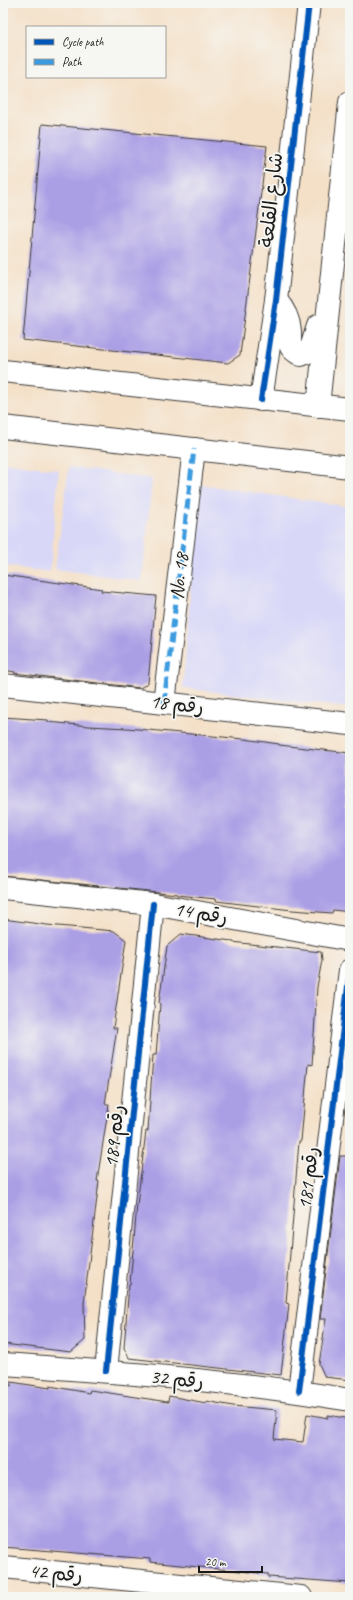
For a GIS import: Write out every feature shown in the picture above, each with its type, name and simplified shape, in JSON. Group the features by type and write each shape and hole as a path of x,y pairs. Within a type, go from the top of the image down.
{"street":[{"name":"شارع القلعة","path":"261,400 276,300 309,3"},
{"path":"318,406 350,102"},
{"path":"276,300 283,308 287,316 290,332 289,342 294,351 301,355 310,351 317,329 328,308"},
{"path":"3,371 350,409"},
{"path":"3,427 350,467"},
{"name":"No. 18","path":"164,703 194,449"},
{"name":"رقم 18","path":"3,685 350,724"},
{"name":"رقم 14","path":"3,888 153,904 350,940"},
{"name":"رقم 189","path":"106,1371 153,904"},
{"name":"رقم 181","path":"299,1391 350,970"},
{"name":"رقم 32","path":"3,1364 106,1371 299,1391 350,1400"},
{"name":"رقم 42","path":"3,1567 301,1597"}],"shaded area":[{"path":"3,462 59,470 50,572 3,566"},
{"path":"69,467 152,479 142,581 55,569"},
{"path":"198,484 350,507 350,708 183,688"}],"building":[{"path":"42,124 267,146 240,355 228,363 23,340"},
{"path":"3,575 102,589 101,591 156,596 148,683 140,688 14,673 15,672 3,670"},
{"path":"3,717 244,739 279,745 350,753 350,912 333,910 332,913 292,910 216,901 216,899 177,894 3,876"},
{"path":"3,919 47,925 114,931 126,940 113,1028 117,1028 105,1104 109,1104 97,1181 99,1181 84,1303 85,1340 71,1352 3,1344"},
{"path":"181,934 232,942 321,952 322,960 317,987 312,1065 308,1064 301,1141 299,1141 286,1303 289,1304 281,1375 129,1358 124,1348 137,1205 146,1131 148,1131 153,1055 156,1055 159,1003 167,946"},
{"path":"340,1156 350,1156 350,1380 325,1377 319,1364 326,1319 320,1319"},
{"path":"11,1382 50,1388 50,1386 89,1393 90,1390 168,1402 169,1396 206,1403 206,1401 233,1406 277,1410 274,1439 303,1442 307,1414 328,1418 328,1415 350,1419 350,1583 268,1577 268,1574 150,1562 150,1559 3,1547 3,1384 11,1386"}],"marked path":[{"path":"164,703 194,449"}],"cycle path":[{"path":"261,400 276,300 309,3"},
{"path":"106,1371 153,904"},
{"path":"299,1391 350,970"}]}
